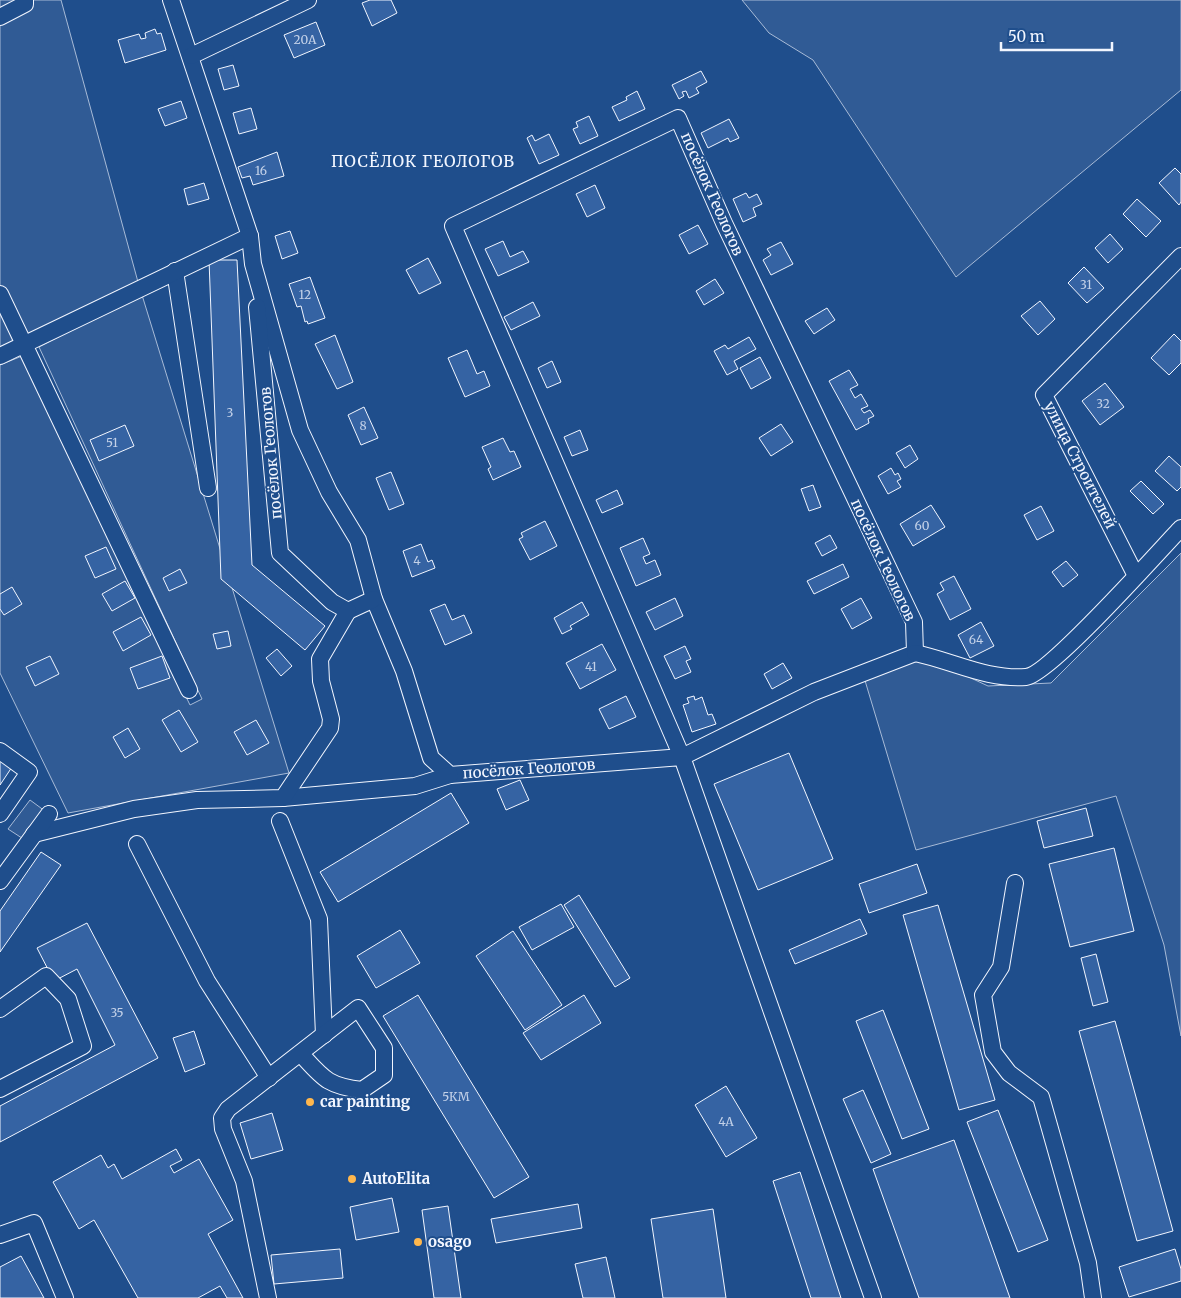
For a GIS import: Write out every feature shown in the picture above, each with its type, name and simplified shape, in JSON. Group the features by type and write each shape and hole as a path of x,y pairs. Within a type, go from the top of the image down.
{"street":[{"path":"0,17 25,4 25,0"},
{"name":"посёлок Геологов","path":"171,0 250,236 280,553 332,602 348,611"},
{"path":"191,56 308,0"},
{"name":"посёлок Геологов","path":"253,264 300,430 329,492 358,540 374,599 404,671 431,758 450,775 682,757 814,692 916,653 914,622 724,223 678,118 453,226 682,757"},
{"path":"0,356 250,236"},
{"name":"улица Строителей","path":"1136,576 1044,395 1181,256"},
{"path":"175,271 208,488"},
{"path":"0,294 189,690"},
{"path":"916,653 943,659 993,677 1028,677 1077,638 1181,528"},
{"path":"282,798 330,728 331,719 321,681 320,659 348,611 374,599"},
{"path":"0,751 29,772 0,814"},
{"path":"682,757 873,1298"},
{"path":"34,834 134,809 197,800 282,798 415,786 450,775"},
{"path":"0,881 49,814"},
{"path":"280,820 319,919 324,1035"},
{"path":"137,844 207,981 270,1078"},
{"path":"1015,883 1001,967 983,995 993,1052 1009,1073 1041,1097 1088,1263 1093,1298"},
{"path":"0,1010 46,976 68,999 83,1046 0,1089"},
{"path":"268,1298 244,1181 223,1129 222,1118 228,1109 270,1078 300,1053 358,1008 384,1048 384,1075 362,1090 340,1088 325,1080 300,1053"},
{"path":"0,1235 34,1223 65,1298"}],"shaded area":[{"path":"0,0 61,0 138,282 0,347"},
{"path":"742,0 1181,0 1181,90 956,277 813,60 769,33"},
{"path":"142,295 289,773 68,813 0,673 0,365 22,356 190,705 202,699 39,347"},
{"path":"1181,553 1181,1036 1164,945 1116,796 916,850 863,674 928,658 988,686 1051,683"},
{"path":"30,800 49,814 28,842 8,829"}],"building":[{"path":"370,0 391,0 397,13 372,26 362,3"},
{"path":"316,22 325,45 294,58 284,35"},
{"path":"155,29 157,34 161,33 166,50 125,63 118,40 139,34 141,39 146,38 145,33"},
{"path":"233,65 239,86 224,90 218,69"},
{"path":"701,71 707,82 696,88 699,93 689,98 686,91 682,92 684,96 679,99 672,85"},
{"path":"637,91 645,109 619,121 612,107 627,100 626,97"},
{"path":"181,101 187,118 165,126 158,109"},
{"path":"251,108 257,129 239,134 233,113"},
{"path":"589,116 598,136 580,144 573,129 578,127 576,122"},
{"path":"729,119 739,138 730,142 728,138 708,148 701,133"},
{"path":"549,134 559,155 539,164 527,138 532,135 535,141"},
{"path":"277,152 284,176 253,185 250,176 242,178 238,167"},
{"path":"1175,168 1181,174 1181,202 1179,205 1159,183"},
{"path":"204,183 209,199 188,205 184,189"},
{"path":"595,185 605,208 587,217 576,194"},
{"path":"746,193 749,198 757,194 762,204 753,208 756,216 743,222 733,199"},
{"path":"1137,199 1161,221 1146,237 1123,214"},
{"path":"698,225 708,244 689,254 679,235"},
{"path":"290,231 298,253 282,259 275,236"},
{"path":"1110,234 1123,249 1108,263 1095,248"},
{"path":"503,241 510,257 523,251 529,262 498,276 485,249"},
{"path":"781,242 793,264 771,275 763,260 771,255 767,249"},
{"path":"428,258 441,283 419,294 406,270"},
{"path":"209,260 237,260 252,565 325,626 305,650 221,579"},
{"path":"1084,267 1104,288 1087,303 1068,283"},
{"path":"310,277 325,318 308,324 307,321 305,322 301,306 297,307 289,284"},
{"path":"715,279 724,293 704,305 696,291"},
{"path":"1040,301 1055,319 1038,335 1021,316"},
{"path":"533,302 540,316 511,330 504,317"},
{"path":"827,308 835,320 814,334 805,321"},
{"path":"1174,334 1181,341 1181,363 1169,375 1151,358"},
{"path":"335,335 353,382 337,389 315,344"},
{"path":"749,337 756,349 734,361 738,369 727,375 714,351 725,345 728,349"},
{"path":"467,350 477,374 484,371 490,386 465,397 448,358"},
{"path":"760,357 771,378 751,389 740,368"},
{"path":"552,361 561,382 547,388 538,368"},
{"path":"849,370 858,385 850,389 855,398 861,394 868,406 861,409 864,413 870,410 874,416 868,419 869,423 856,430 829,381"},
{"path":"1105,383 1124,407 1100,425 1082,401"},
{"path":"364,407 378,438 361,445 348,415"},
{"path":"781,424 793,442 771,456 759,438"},
{"path":"125,425 134,446 99,461 90,440"},
{"path":"580,430 588,450 572,456 564,437"},
{"path":"503,438 510,452 514,451 521,467 493,480 488,469 491,467 482,447"},
{"path":"910,445 918,459 905,468 896,453"},
{"path":"1169,456 1181,467 1181,487 1177,491 1155,471"},
{"path":"891,468 895,475 898,473 901,479 897,481 901,487 888,494 878,476"},
{"path":"391,472 404,504 389,510 376,478"},
{"path":"1141,481 1164,504 1153,514 1130,491"},
{"path":"813,485 821,507 809,511 801,489"},
{"path":"617,490 623,504 602,513 596,500"},
{"path":"931,505 945,527 913,546 900,524"},
{"path":"1041,506 1054,531 1037,540 1024,515"},
{"path":"545,521 557,546 530,560 519,539 523,537 521,533"},
{"path":"830,535 837,548 822,556 815,543"},
{"path":"643,538 650,554 643,557 646,564 655,560 661,575 636,586 620,548"},
{"path":"421,544 428,562 432,560 435,568 412,577 403,551"},
{"path":"106,547 116,569 95,578 85,556"},
{"path":"1066,561 1078,575 1063,587 1052,572"},
{"path":"843,564 849,577 814,594 807,581"},
{"path":"180,569 187,583 169,591 163,578"},
{"path":"954,576 971,609 950,620 937,594 944,590 940,583"},
{"path":"125,581 135,598 112,611 102,594"},
{"path":"12,587 22,604 4,615 0,609 0,594"},
{"path":"675,598 683,616 655,630 646,612"},
{"path":"861,598 872,618 852,629 841,609"},
{"path":"582,602 589,615 570,626 572,629 562,634 554,618"},
{"path":"445,604 452,620 464,615 472,633 445,645 430,610"},
{"path":"141,617 151,635 123,651 113,632"},
{"path":"981,622 994,646 970,658 958,635"},
{"path":"228,631 231,646 217,649 213,634"},
{"path":"602,644 616,670 580,689 566,663"},
{"path":"685,646 691,659 686,661 691,672 675,679 664,656"},
{"path":"277,649 292,666 281,676 266,658"},
{"path":"50,656 59,674 35,686 26,667"},
{"path":"162,656 170,678 138,689 130,668"},
{"path":"783,663 792,678 772,689 764,674"},
{"path":"626,696 636,717 609,729 599,709"},
{"path":"694,696 695,700 702,697 708,715 712,714 716,724 692,732 683,705 689,703 687,698"},
{"path":"179,710 198,742 181,752 162,720"},
{"path":"256,720 269,743 247,755 234,732"},
{"path":"128,728 140,749 125,758 113,737"},
{"path":"789,753 833,859 758,890 714,784"},
{"path":"0,759 12,767 0,785"},
{"path":"520,780 529,800 506,810 497,789"},
{"path":"451,793 469,823 338,902 320,872"},
{"path":"1086,808 1093,836 1044,848 1037,821"},
{"path":"1114,848 1134,931 1070,947 1049,864"},
{"path":"41,852 61,865 0,952 0,911"},
{"path":"917,864 927,893 869,913 859,884"},
{"path":"579,895 630,978 615,987 564,905"},
{"path":"561,904 574,927 532,950 519,927"},
{"path":"938,905 995,1100 959,1110 903,915"},
{"path":"860,919 867,934 795,964 789,950"},
{"path":"87,923 158,1058 0,1142 0,1106 115,1045 77,969 54,981 37,948"},
{"path":"400,930 420,963 376,988 357,956"},
{"path":"513,931 562,1005 525,1030 476,956"},
{"path":"1096,954 1108,1002 1093,1006 1081,958"},
{"path":"418,995 529,1177 494,1198 383,1016"},
{"path":"584,995 601,1023 541,1060 523,1033"},
{"path":"883,1010 929,1129 902,1139 856,1021"},
{"path":"1115,1021 1173,1231 1137,1241 1079,1031"},
{"path":"194,1031 205,1064 185,1072 173,1038"},
{"path":"726,1086 757,1138 726,1157 695,1105"},
{"path":"863,1090 891,1154 871,1163 843,1099"},
{"path":"998,1110 1048,1240 1018,1252 967,1122"},
{"path":"272,1113 283,1150 251,1159 240,1123"},
{"path":"954,1140 1010,1298 919,1298 873,1169"},
{"path":"176,1149 182,1160 170,1166 174,1173 199,1159 233,1220 208,1234 243,1298 227,1298 220,1286 198,1298 138,1298 94,1220 79,1229 53,1182 101,1155 108,1168 114,1164 122,1179"},
{"path":"800,1172 841,1298 811,1298 773,1181"},
{"path":"392,1198 399,1232 356,1240 350,1207"},
{"path":"578,1204 582,1228 496,1243 491,1219"},
{"path":"448,1206 461,1298 434,1298 422,1210"},
{"path":"713,1209 726,1298 663,1298 651,1219"},
{"path":"340,1249 343,1278 274,1284 271,1255"},
{"path":"1175,1249 1181,1269 1181,1281 1129,1297 1119,1267"},
{"path":"21,1256 44,1298 0,1298 0,1267"},
{"path":"606,1257 615,1298 583,1298 575,1264"}],"place":[{"name":"car painting","path":"310,1102"},
{"name":"AutoElita","path":"352,1179"},
{"name":"osago","path":"418,1242"}],"district":[{"name":"ПОСЁЛОК ГЕОЛОГОВ","path":"423,161"}]}
